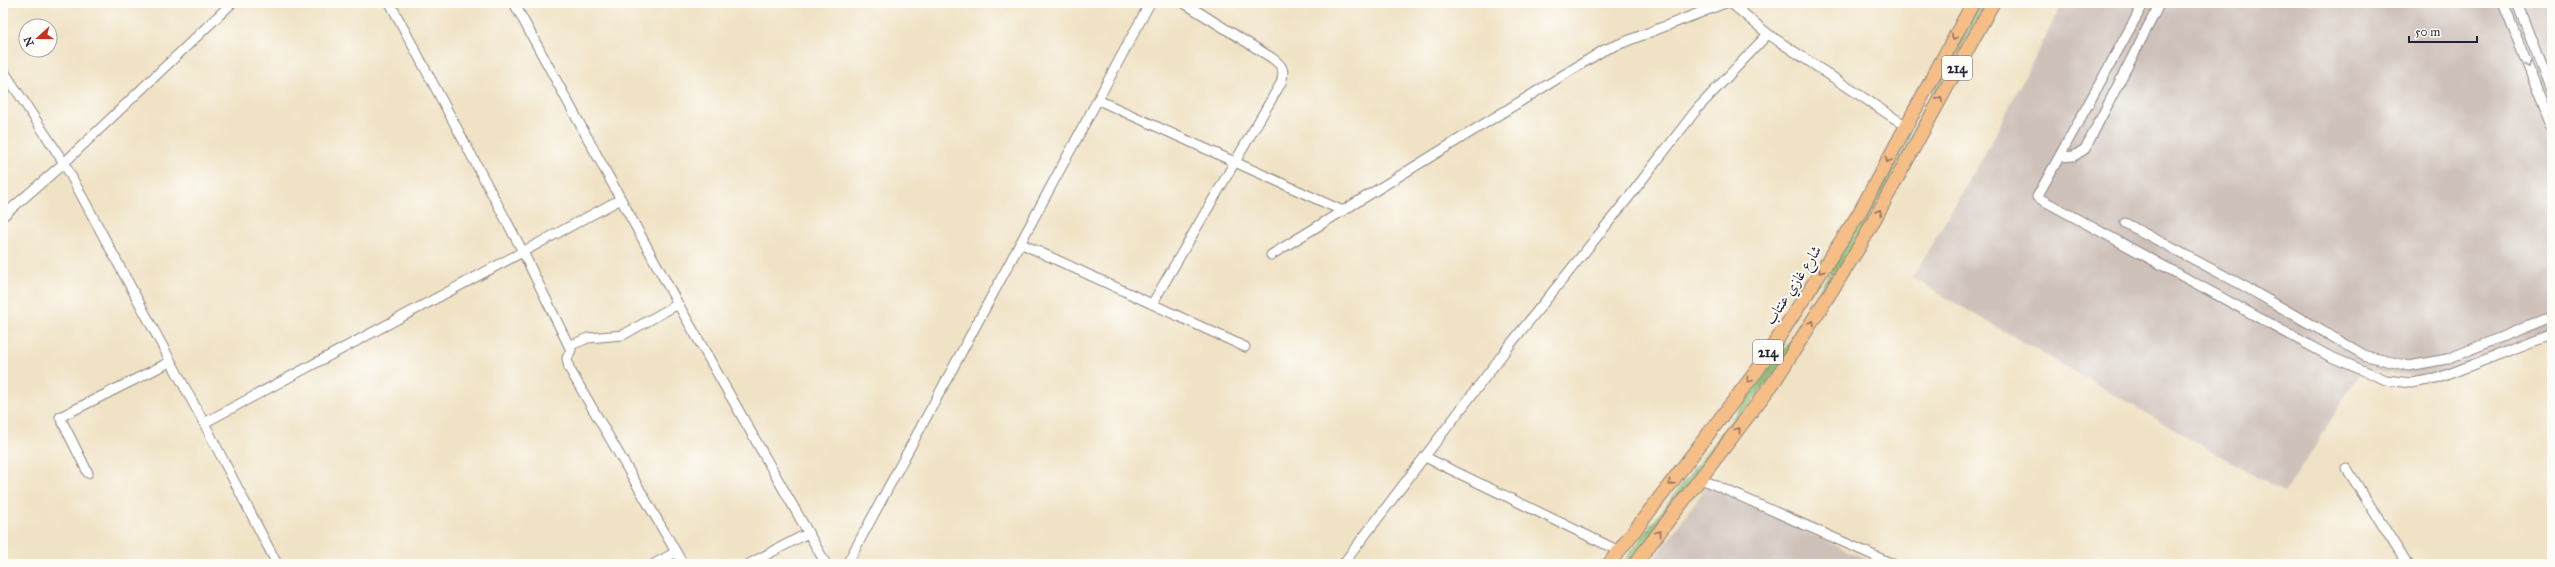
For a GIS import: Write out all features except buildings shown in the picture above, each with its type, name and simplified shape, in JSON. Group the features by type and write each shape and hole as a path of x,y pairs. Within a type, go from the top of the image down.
{"highway":[{"name":"شارع غازي عنتاب","path":"1609,564 1758,368 1858,215 1973,3"},
{"name":"214","path":"1635,564 1774,382 1861,244 1993,3"}],"street":[{"path":"3,216 64,163 232,3"},
{"path":"390,3 522,250 570,346 571,350 567,358 569,368 683,564"},
{"path":"514,3 678,304 826,564"},
{"path":"847,564 1150,3"},
{"path":"1152,304 1281,83 1284,72 1281,65 1272,58 1184,3"},
{"path":"1271,255 1604,50 1725,3"},
{"path":"1731,3 1768,34 1906,126"},
{"path":"2144,3 2037,197 2329,356 2386,380 2411,383 2436,379 2552,334"},
{"path":"2060,157 2074,156 2085,149 2160,3"},
{"path":"2503,3 2549,111 2552,127"},
{"path":"2517,3 2552,93"},
{"path":"1343,564 1510,346 1629,198 1697,109 1768,34"},
{"path":"2518,40 2530,36"},
{"path":"3,70 64,163 204,423 277,564"},
{"path":"1098,100 1343,211"},
{"path":"204,423 522,250 621,199"},
{"path":"2125,223 2242,285 2366,356 2409,366 2447,359 2546,319"},
{"path":"1020,243 1246,347"},
{"path":"570,346 588,338 623,335 678,304"},
{"path":"2474,348 2480,362"},
{"path":"88,473 60,417 170,362"},
{"path":"1425,457 1619,551"},
{"path":"2347,469 2408,564"},
{"path":"1701,479 1893,564"},
{"path":"750,564 808,533"},
{"path":"654,564 676,552"}],"shaded area":[{"path":"2063,3 2552,3 2552,332 2436,379 2362,370 2285,493 1912,278 1987,150"},
{"path":"1706,487 1877,564 1651,564"}],"green space":[{"path":"1980,3 1985,3 1858,238 1791,350 1629,564 1622,564 1789,344 1916,124"}]}
